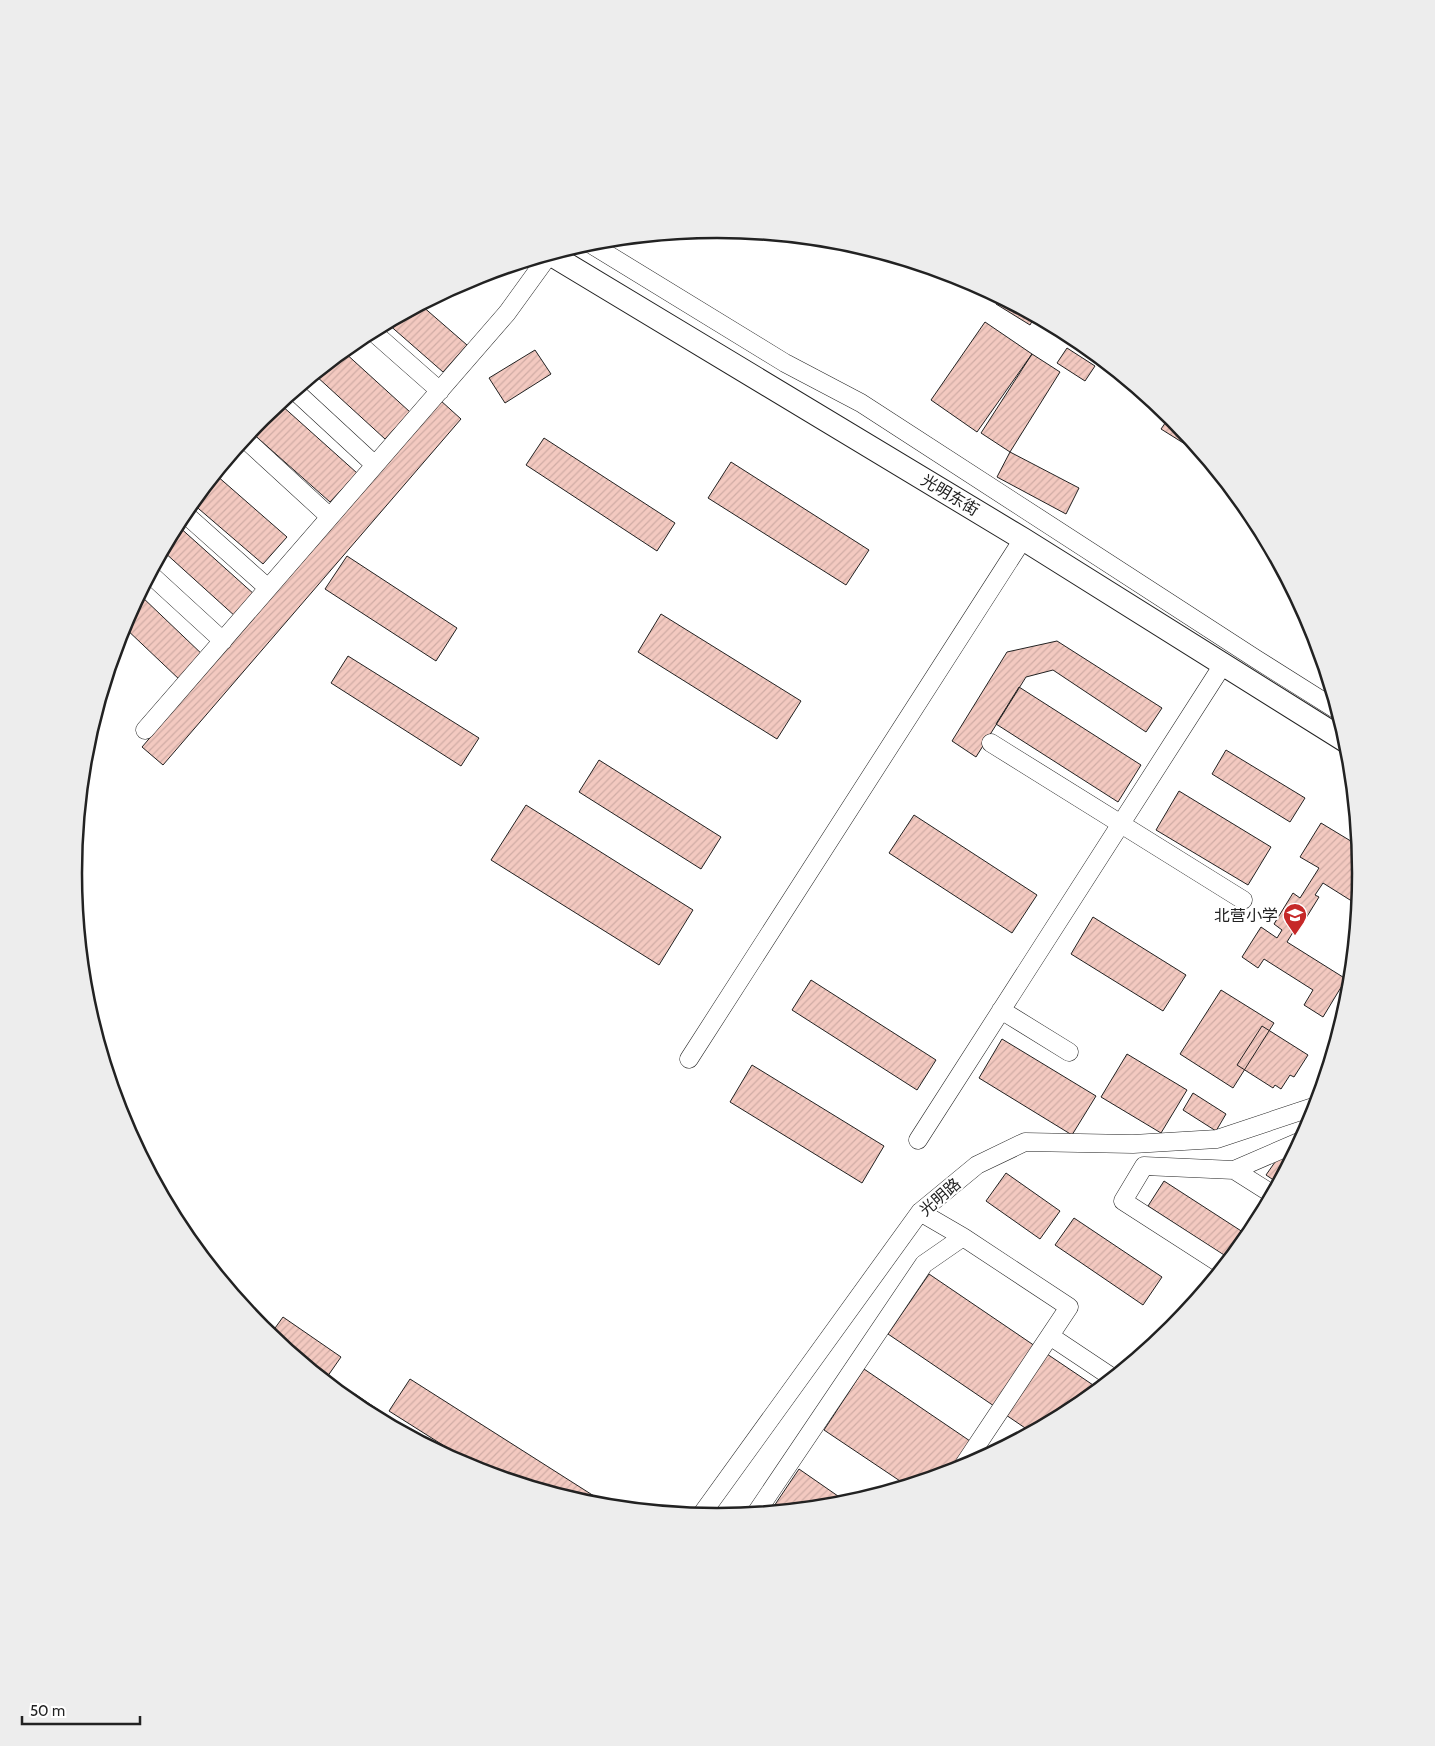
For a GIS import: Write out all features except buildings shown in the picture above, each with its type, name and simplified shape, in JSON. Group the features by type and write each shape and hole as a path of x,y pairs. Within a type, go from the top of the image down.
{"main road":[{"name":"光明东街","path":"558,259 1023,539 1224,663 1337,736"}],"street":[{"path":"599,249 785,363 861,403 1247,654 1330,705"},
{"path":"145,730 508,313 544,263"},
{"path":"378,337 440,391"},
{"path":"300,395 375,465"},
{"path":"250,443 330,517"},
{"path":"191,519 268,588"},
{"path":"689,1060 1023,539"},
{"path":"156,578 223,640"},
{"path":"918,1140 1224,663"},
{"path":"991,743 1243,900"},
{"path":"1001,1010 1069,1052"},
{"name":"光明路","path":"706,1508 920,1212 977,1165 1025,1142 1133,1144 1218,1139 1307,1109"},
{"path":"1219,1263 1123,1201 1144,1166 1234,1170 1291,1145"},
{"path":"1234,1170 1267,1191"},
{"path":"920,1212 963,1237 1069,1308 968,1457"},
{"path":"760,1507 924,1264 963,1237"},
{"path":"1050,1336 1107,1374"}],"place":[{"name":"北营小学","path":"1295,936"}]}
